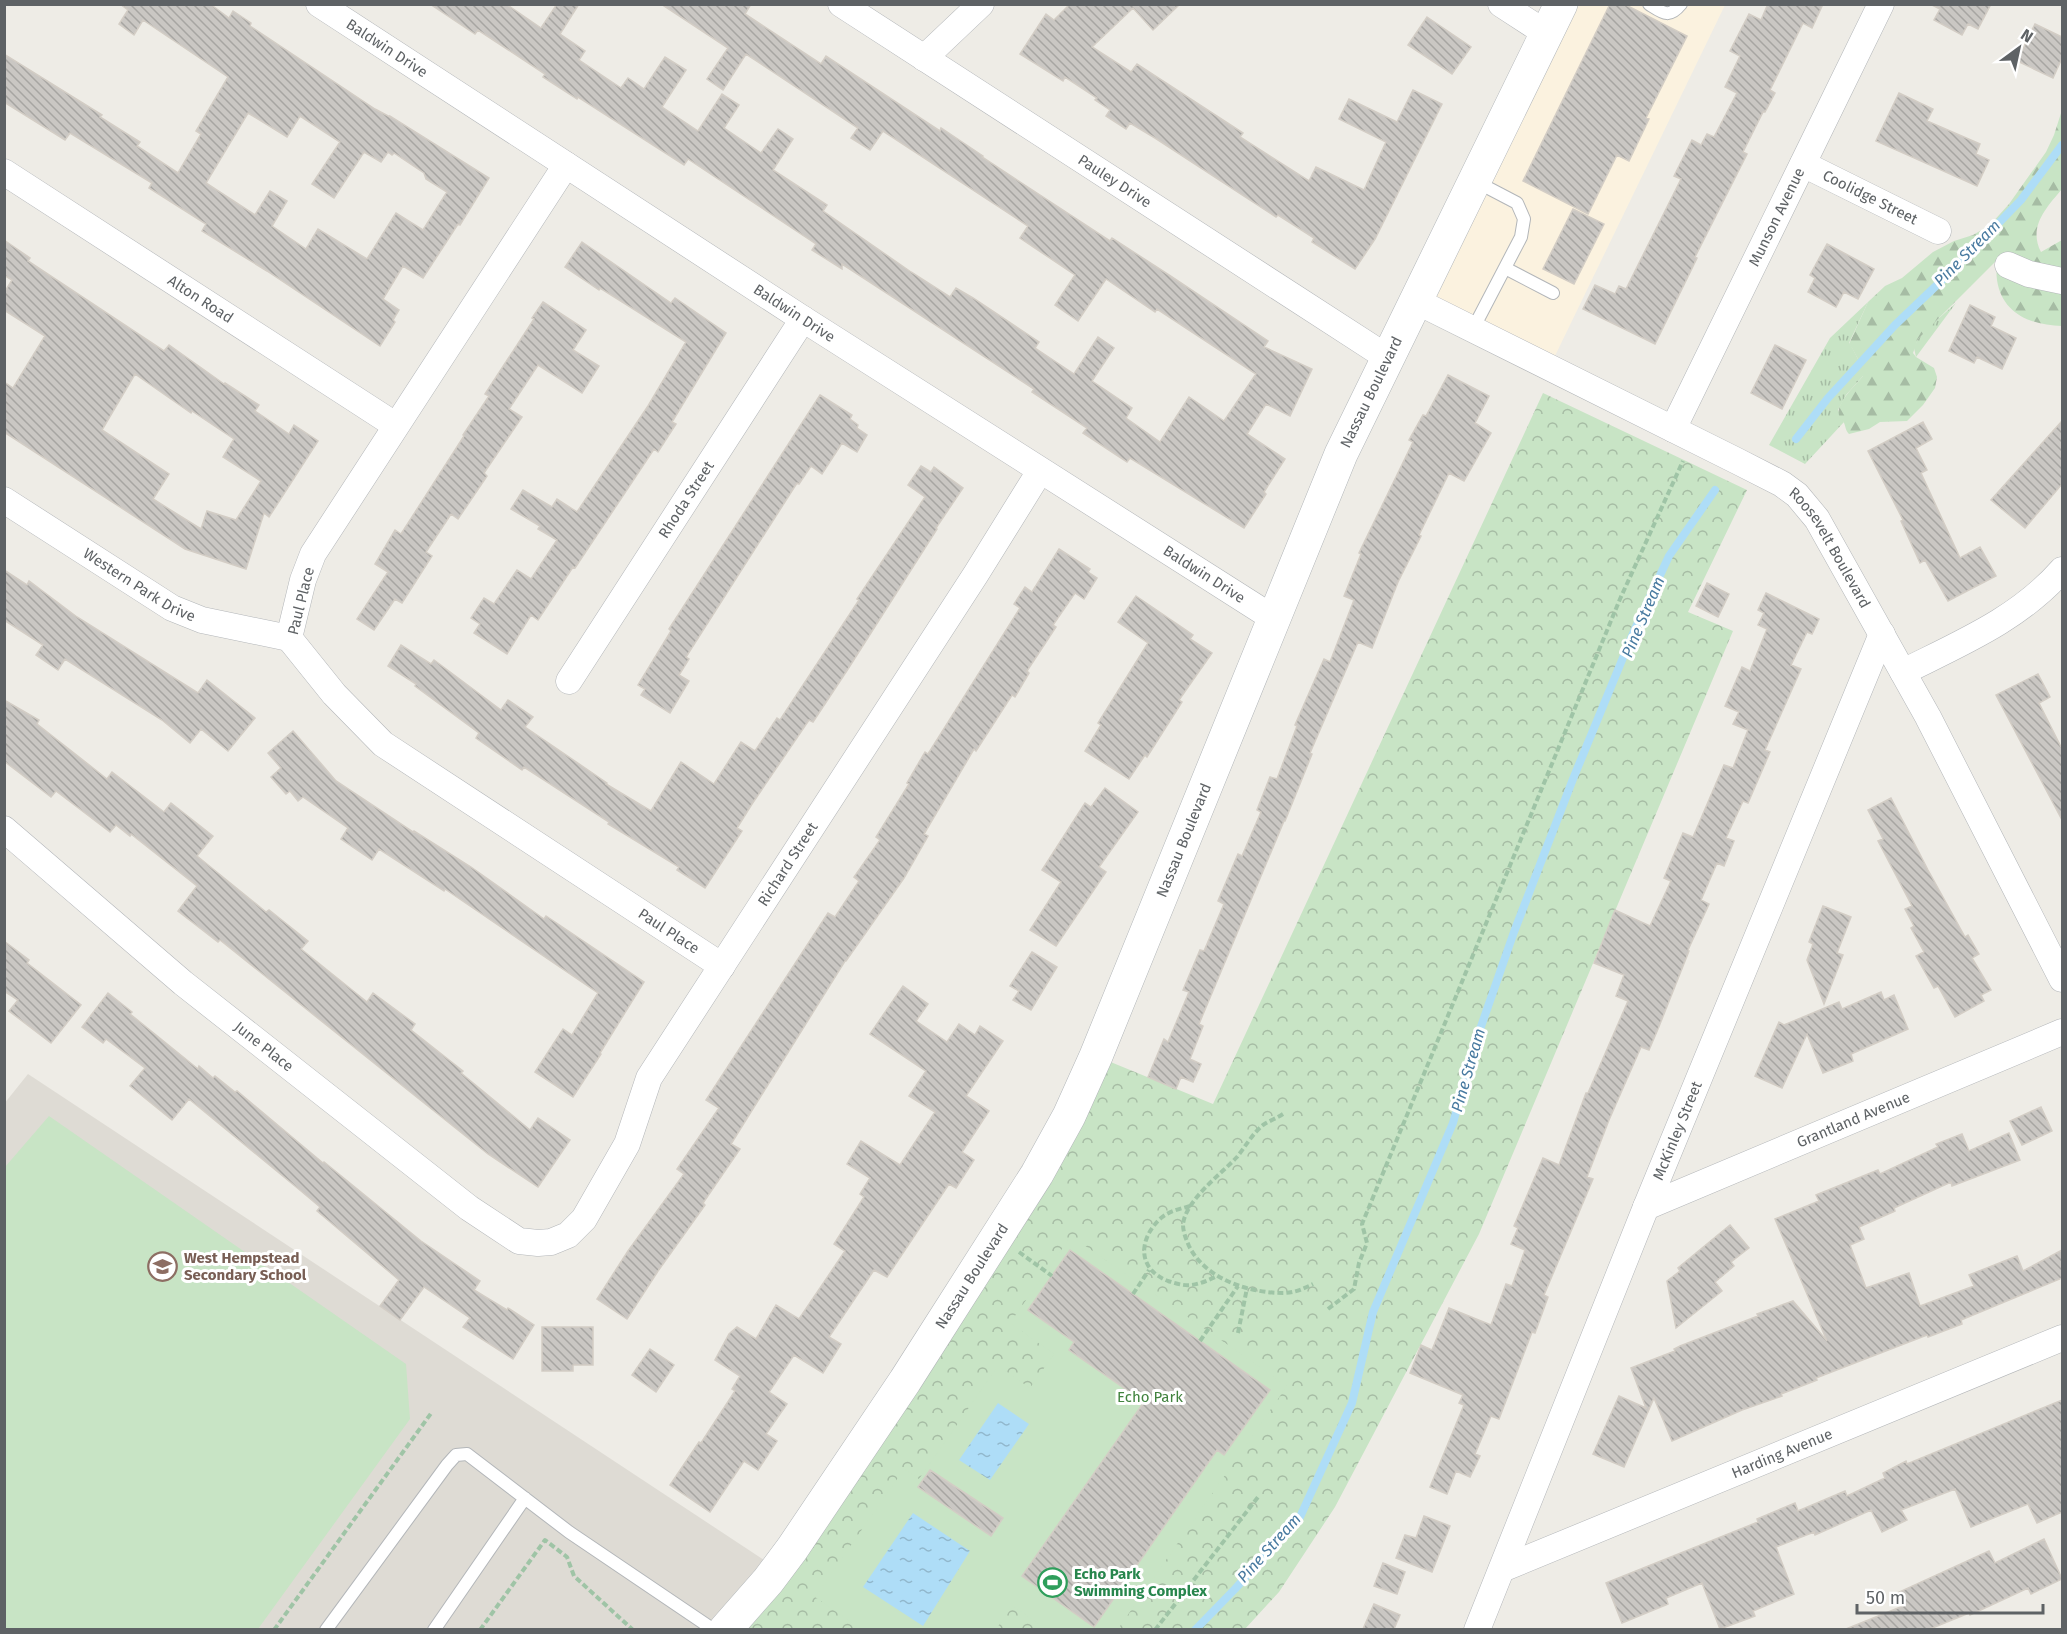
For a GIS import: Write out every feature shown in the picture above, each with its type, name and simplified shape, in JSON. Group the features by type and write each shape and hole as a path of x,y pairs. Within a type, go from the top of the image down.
{"main road":[{"name":"Nassau Boulevard","path":"725,1629 768,1581 792,1549 905,1381 1036,1174 1063,1126 1096,1056 1341,454 1561,4"}],"street":[{"name":"Baldwin Drive","path":"319,4 803,319 1273,618"},
{"name":"Pauley Drive","path":"841,4 1388,358"},
{"path":"924,58 981,4"},
{"path":"1501,4 1546,34"},
{"name":"Munson Avenue","path":"1672,429 1881,4"},
{"name":"Coolidge Street","path":"1803,164 1938,231"},
{"name":"Paul Place","path":"566,165 395,425 314,554 303,580 289,638 334,694 383,744 722,966"},
{"name":"Alton Road","path":"4,172 395,425"},
{"path":"2008,265 2029,274 2062,281"},
{"name":"Roosevelt Boulevard","path":"1416,301 1782,484 1797,495 1817,519 1903,672 2062,979"},
{"name":"Rhoda Street","path":"569,681 803,319"},
{"name":"Richard Street","path":"538,1243 551,1242 568,1234 584,1219 627,1144 649,1078 976,574 1040,471"},
{"name":"Western Park Drive","path":"4,500 172,608 202,620 289,638"},
{"path":"1903,672 1992,628 2033,599 2062,570"},
{"name":"McKinley Street","path":"1477,1629 1646,1208 1882,634"},
{"name":"June Place","path":"4,830 183,982 460,1200 519,1241 538,1243"},
{"name":"Grantland Avenue","path":"1646,1208 2062,1032"},
{"name":"Harding Avenue","path":"1502,1569 2062,1338"}],"lane":[{"path":"1649,4 1665,14 1673,12 1681,4"},
{"path":"1473,329 1521,237 1524,219 1517,203 1475,181"},
{"path":"1505,268 1553,293"},
{"path":"326,1629 439,1475 456,1455 468,1454 569,1532 714,1629"},
{"path":"434,1629 525,1498"}],"path":[{"path":"1328,1309 1354,1289 1359,1263 1367,1243 1362,1224 1620,599 1684,460"},
{"path":"1283,1114 1262,1126 1191,1206 1184,1218 1185,1236 1193,1253 1218,1276 1238,1286 1283,1293 1299,1291 1313,1284"},
{"path":"1191,1206 1172,1211 1160,1218 1150,1231 1145,1244 1144,1257 1149,1270 1164,1279 1189,1286 1218,1276"},
{"path":"1017,1251 1052,1276"},
{"path":"1133,1294 1149,1270"},
{"path":"1200,1341 1238,1286"},
{"path":"1238,1333 1247,1288"},
{"path":"274,1629 432,1412"},
{"path":"1155,1629 1258,1497"},
{"path":"480,1629 545,1540 567,1557 574,1576 633,1629"}],"shaded area":[{"path":"1568,5 1725,5 1553,360 1423,299"},
{"name":"West Hempstead Secondary School","path":"28,1074 770,1564 709,1629 5,1629 4,1104"}],"green space":[{"path":"2062,110 2062,189 2041,218 2037,234 2041,252 2062,240 2062,326 2029,320 2012,309 2000,292 1996,261 1918,339 1913,353 1934,368 1937,377 1935,388 1923,405 1907,421 1880,422 1869,429 1849,434 1839,413 1842,401 1863,376 1863,366 1849,344 1868,302 1885,286 1902,278 1933,252 1990,225 2009,204 2046,152"},
{"path":"1868,302 1849,343 1863,366 1863,376 1846,395 1838,410 1844,422 1805,464 1769,445 1830,338"},
{"path":"1956,303 1916,357 1914,348 1918,339"},
{"name":"Echo Park","path":"1543,393 1747,490 1688,612 1733,631 1479,1234 1335,1507 1279,1592 1245,1629 724,1630 743,1610 1096,1056 1213,1104"},
{"name":"West Hempstead Secondary School","path":"49,1116 406,1364 410,1419 258,1629 5,1629 5,1167"},
{"path":"1071,1236 1287,1386 1118,1629 1046,1629 1013,1606 996,1629 861,1629 815,1597 904,1469 919,1479 998,1366 1030,1388 1054,1354 1010,1323"}],"water":[{"path":"998,1403 1029,1424 990,1480 959,1460"},
{"path":"913,1513 970,1551 923,1626 863,1587"}],"building":[{"path":"120,4 210,4 229,18 233,11 251,23 250,26 375,109 489,178 423,278 403,266 383,299 399,310 393,320 395,322 380,346 202,231 206,224 149,188 152,183 70,133 65,140 4,102 4,54 102,115 100,117 140,142 137,146 178,173 201,134 196,131 228,77 143,20 134,35 119,24 128,10","holes":["248,113 287,137 300,116 340,142 312,184 334,198 364,152 381,162 388,152 392,155 394,153 424,173 426,179 447,192 423,230 396,213 367,259 318,229 306,249 272,226 287,201 270,191 255,215 206,183"]},
{"path":"430,4 506,4 541,28 557,4 579,4 560,34 585,51 579,60 621,88 628,78 644,89 665,57 686,70 662,107 698,131 722,94 739,105 724,128 761,153 778,129 793,139 773,170 827,205 823,211 911,272 950,297 956,288 973,298 1039,342 1035,348 1074,374 1098,337 1114,348 1092,381 1132,408 1126,418 1160,442 1189,397 1224,421 1256,374 1157,309 1155,312 1106,279 1078,321 1055,305 1075,275 1020,238 1028,226 883,131 870,150 851,138 858,128 746,54 723,90 707,79 728,48 661,4 751,4 745,14 821,64 826,56 940,131 941,128 1110,241 1112,238 1169,275 1268,341 1264,347 1312,369 1290,416 1266,404 1247,434 1285,459 1264,492 1266,494 1244,528 1130,458 1127,462 1083,433 1087,428 1032,392 1034,389 842,264 842,269 812,250 816,244 688,159 684,165 543,77 545,74 478,30 475,34"},
{"path":"1070,4 1180,4 1153,30 1133,8 1092,47 1131,72 1137,64 1243,133 1240,137 1309,181 1316,167 1364,190 1386,142 1339,119 1349,99 1397,122 1413,90 1442,104 1375,239 1355,269 1312,242 1314,238 1278,215 1276,217 1155,138 1130,123 1126,129 1106,116 1110,110 1095,100 1097,98 1065,77 1063,81 1020,54 1046,14 1054,20"},
{"path":"1610,4 1624,4 1687,36 1646,118 1649,119 1629,161 1617,155 1588,214 1523,181"},
{"path":"1765,4 1823,4 1812,28 1803,23 1770,90 1775,93 1743,152 1747,154 1695,257 1697,258 1655,344 1583,309 1595,285 1615,294 1619,286 1626,289 1681,179 1674,176 1692,140 1701,145 1707,134 1714,137 1737,93 1725,87 1740,56 1730,51 1749,14 1761,20 1767,6"},
{"path":"1930,4 1991,4 1978,29 1968,24 1962,35 1934,20 1940,9"},
{"path":"1427,17 1471,47 1452,74 1408,45"},
{"path":"2035,24 2062,37 2062,58 2053,78 2017,61"},
{"path":"1899,93 1933,109 1927,121 1980,144 1976,154 1989,160 1977,186 1876,141"},
{"path":"1573,209 1604,224 1574,284 1543,269"},
{"path":"4,240 30,258 28,261 164,351 169,345 224,384 259,405 255,411 289,434 294,425 318,441 269,517 264,513 246,569 185,549 4,432 4,382 13,388 45,336 4,310 4,293 12,280 4,275","holes":["135,374 191,413 192,411 234,439 223,457 261,481 236,520 207,511 201,529 153,499 169,474 102,430"]},
{"path":"582,242 671,303 675,298 726,333 672,422 676,424 658,452 654,449 538,620 531,615 507,654 474,633 480,624 471,618 484,598 494,604 517,570 531,579 557,540 538,529 540,526 511,509 523,490 552,507 557,499 577,512 648,406 686,342 565,267"},
{"path":"1827,244 1874,269 1858,299 1844,292 1836,307 1808,292 1815,278 1810,275"},
{"path":"543,302 586,330 573,350 599,366 582,393 538,365 509,409 522,417 484,473 487,476 458,519 451,514 426,552 432,556 402,603 395,599 374,630 357,619 388,572 375,564 395,530 401,534 464,436 489,396 485,394"},
{"path":"1970,305 1995,317 1991,326 2016,338 2002,369 1977,357 1974,363 1949,351"},
{"path":"1775,345 1806,360 1782,409 1751,393"},
{"path":"1448,375 1489,396 1475,423 1491,433 1464,481 1449,473 1398,582 1372,648 1358,642 1199,1024 1203,1026 1190,1059 1201,1064 1193,1082 1181,1077 1176,1089 1148,1077 1164,1039 1168,1042 1189,992 1183,990 1200,950 1204,951 1224,904 1218,901 1238,854 1242,856 1261,812 1257,810 1270,777 1277,779 1297,726 1295,725 1324,659 1330,662 1354,600 1344,596 1361,554 1359,553 1413,442 1409,440 1423,415 1426,416"},
{"path":"820,395 852,415 850,419 867,435 857,452 842,443 822,474 811,466 799,484 797,483 686,657 689,659 679,675 689,681 670,713 641,695 645,689 638,685 671,631 669,629"},
{"path":"2062,421 2062,484 2025,528 1991,500"},
{"path":"1923,422 1932,439 1916,448 1927,470 1921,473 1960,558 1980,547 1996,576 1948,601 1925,560 1920,563 1901,521 1903,520 1868,451"},
{"path":"921,466 931,472 934,467 963,488 813,722 809,720 752,804 737,828 742,831 705,888 677,870 679,867 608,824 609,822 524,767 522,770 476,738 479,733 415,686 416,684 388,666 401,645 431,664 434,660 501,710 508,700 533,717 525,727 606,784 651,811 681,762 714,784 741,742 755,751 777,718 780,720 925,497 908,485"},
{"path":"1059,549 1090,569 1088,572 1097,578 1084,599 1075,593 1053,625 1056,627 1027,671 1029,673 1015,697 1012,695 976,751 974,749 924,834 928,836 904,878 845,961 731,1144 740,1149 703,1203 705,1205 627,1319 597,1299 628,1251 684,1174 677,1169 719,1108 706,1100 828,913 835,917 859,881 854,877 880,840 876,837 909,784 907,783 925,752 928,754 1020,608 1014,604 1025,587 1032,592"},
{"path":"4,570 27,585 29,581 77,617 198,693 207,680 255,718 228,751 201,729 190,743 162,720 65,659 58,670 36,655 43,645 4,620"},
{"path":"1707,583 1729,594 1718,617 1696,606"},
{"path":"1766,593 1819,619 1812,634 1807,632 1791,665 1801,669 1765,750 1770,752 1748,803 1743,801 1726,838 1734,841 1724,866 1717,863 1701,900 1709,904 1688,950 1658,1029 1649,1050 1641,1047 1609,1120 1587,1177 1593,1179 1544,1295 1548,1297 1535,1333 1532,1332 1499,1419 1491,1416 1475,1454 1480,1456 1470,1477 1456,1471 1447,1494 1430,1487 1464,1405 1459,1403 1463,1395 1410,1373 1421,1345 1432,1350 1449,1308 1491,1325 1506,1284 1512,1286 1525,1250 1511,1244 1518,1228 1514,1226 1543,1158 1559,1165 1586,1093 1588,1093 1628,1001 1616,996 1624,975 1594,963 1615,910 1650,926 1671,881 1664,878 1683,833 1693,837 1724,765 1733,768 1748,730 1733,724 1739,712 1725,706 1742,667 1750,671 1767,629 1758,625 1764,613 1758,610"},
{"path":"1136,596 1193,635 1190,639 1212,653 1179,700 1182,702 1147,757 1145,755 1129,779 1085,751 1101,725 1098,723 1148,643 1118,622"},
{"path":"2038,674 2050,697 2039,703 2062,749 2062,820 1996,695"},
{"path":"4,700 39,720 37,724 107,779 112,772 164,812 171,803 213,836 197,856 266,912 269,910 308,941 301,949 367,1002 373,993 415,1024 411,1030 463,1071 461,1073 530,1130 538,1118 570,1140 538,1187 488,1154 220,940 218,942 178,911 197,886 131,834 130,836 116,825 110,832 56,791 51,797 4,761"},
{"path":"293,731 336,781 471,867 544,919 546,916 644,982 573,1097 535,1072 563,1029 572,1035 598,993 445,889 444,891 379,849 372,860 341,839 348,828 303,797 298,801 290,791 286,794 271,777 281,768 268,753"},
{"path":"1105,788 1138,812 1099,867 1106,872 1056,946 1030,930 1061,882 1042,870 1085,803 1091,807"},
{"path":"1891,798 1965,937 1968,935 1979,954 1972,958 1991,990 1981,995 1984,1001 1955,1017 1938,986 1934,988 1916,956 1924,952 1911,928 1914,926 1905,909 1912,906 1878,841 1883,839 1868,810"},
{"path":"1823,906 1851,917 1837,953 1843,955 1824,1004 1807,960 1813,944 1809,942"},
{"path":"4,941 29,960 27,963 81,1005 51,1043 9,1011 18,1000 4,991"},
{"path":"1032,952 1057,967 1031,1010 1013,1000 1019,991 1010,986"},
{"path":"903,986 928,1004 916,1021 947,1042 959,1024 975,1035 980,1026 1003,1041 966,1096 989,1111 962,1152 974,1160 956,1188 949,1184 887,1277 874,1270 829,1337 841,1344 823,1373 794,1355 769,1392 787,1404 766,1434 777,1441 758,1470 744,1461 710,1512 670,1485 735,1391 732,1389 740,1376 715,1360 729,1334 737,1327 756,1339 776,1305 799,1319 845,1251 834,1244 864,1197 860,1194 870,1178 847,1164 861,1141 900,1165 935,1112 909,1096 926,1071 870,1034"},
{"path":"1881,992 1884,1000 1894,995 1908,1029 1851,1054 1853,1061 1823,1073 1807,1034 1782,1088 1755,1076 1779,1022 1784,1025 1839,1002 1842,1009"},
{"path":"108,993 132,1012 130,1014 198,1069 199,1066 213,1078 215,1076 235,1092 237,1091 421,1241 480,1281 474,1290 534,1325 513,1359 463,1327 470,1318 424,1287 400,1320 380,1306 399,1280 317,1211 320,1207 189,1099 172,1120 130,1086 145,1068 106,1039 103,1043 82,1027"},
{"path":"2041,1107 2052,1131 2022,1145 2010,1121"},
{"path":"2009,1133 2020,1160 1952,1186 1951,1182 1894,1208 1895,1211 1859,1227 1864,1239 1850,1245 1866,1288 1909,1273 1920,1306 1974,1286 1969,1275 2017,1256 2023,1271 2062,1250 2062,1278 1961,1320 1962,1324 1928,1337 1927,1335 1816,1378 1817,1380 1781,1394 1782,1396 1742,1410 1672,1441 1654,1398 1624,1467 1593,1454 1619,1396 1646,1408 1631,1368 1793,1301 1827,1341 1775,1219 1819,1201 1816,1195 1878,1170 1880,1174 1938,1147 1936,1144 1962,1134 1969,1151"},
{"path":"1730,1225 1749,1248 1731,1262 1734,1266 1715,1282 1722,1291 1676,1328 1667,1281 1680,1271 1678,1268"},
{"path":"1070,1250 1270,1390 1224,1455 1217,1450 1094,1627 1022,1576 1144,1402 1069,1350 1074,1342 1028,1310"},
{"path":"542,1327 593,1327 593,1365 573,1365 573,1371 542,1371"},
{"path":"650,1349 674,1365 656,1392 632,1375"},
{"path":"2062,1400 2062,1512 2037,1523 2028,1504 1971,1527 1955,1489 1901,1510 1907,1520 1882,1532 1871,1510 1815,1535 1814,1532 1776,1547 1794,1594 1753,1611 1755,1616 1720,1629 1702,1583 1666,1598 1668,1604 1622,1623 1606,1583 1758,1522 1757,1519 1795,1503 1798,1511 1845,1491 1847,1496 1885,1478 1883,1473 1906,1461 1907,1464"},
{"path":"930,1470 1003,1518 991,1536 918,1487"},
{"path":"1424,1516 1450,1526 1432,1572 1396,1558 1405,1535 1416,1538"},
{"path":"2044,1539 2062,1579 2031,1594 2028,1588 1970,1615 1969,1613 1930,1629 1846,1629 1903,1606 1897,1593 1989,1551 1995,1563"},
{"path":"1383,1563 1405,1572 1397,1594 1374,1586"},
{"path":"1374,1604 1400,1615 1394,1629 1363,1629"}],"waterway":[{"name":"Pine Stream","path":"1796,439 1828,398 1895,325 2021,200 2062,145"},
{"name":"Pine Stream","path":"1195,1630 1300,1517 1352,1403 1373,1312 1453,1123 1477,1038 1514,932 1573,779 1634,631 1669,556 1715,490"}],"place":[{"name":"West Hempstead Secondary School","path":"163,1267"},
{"name":"Echo Park Swimming Complex","path":"1053,1583"}]}
